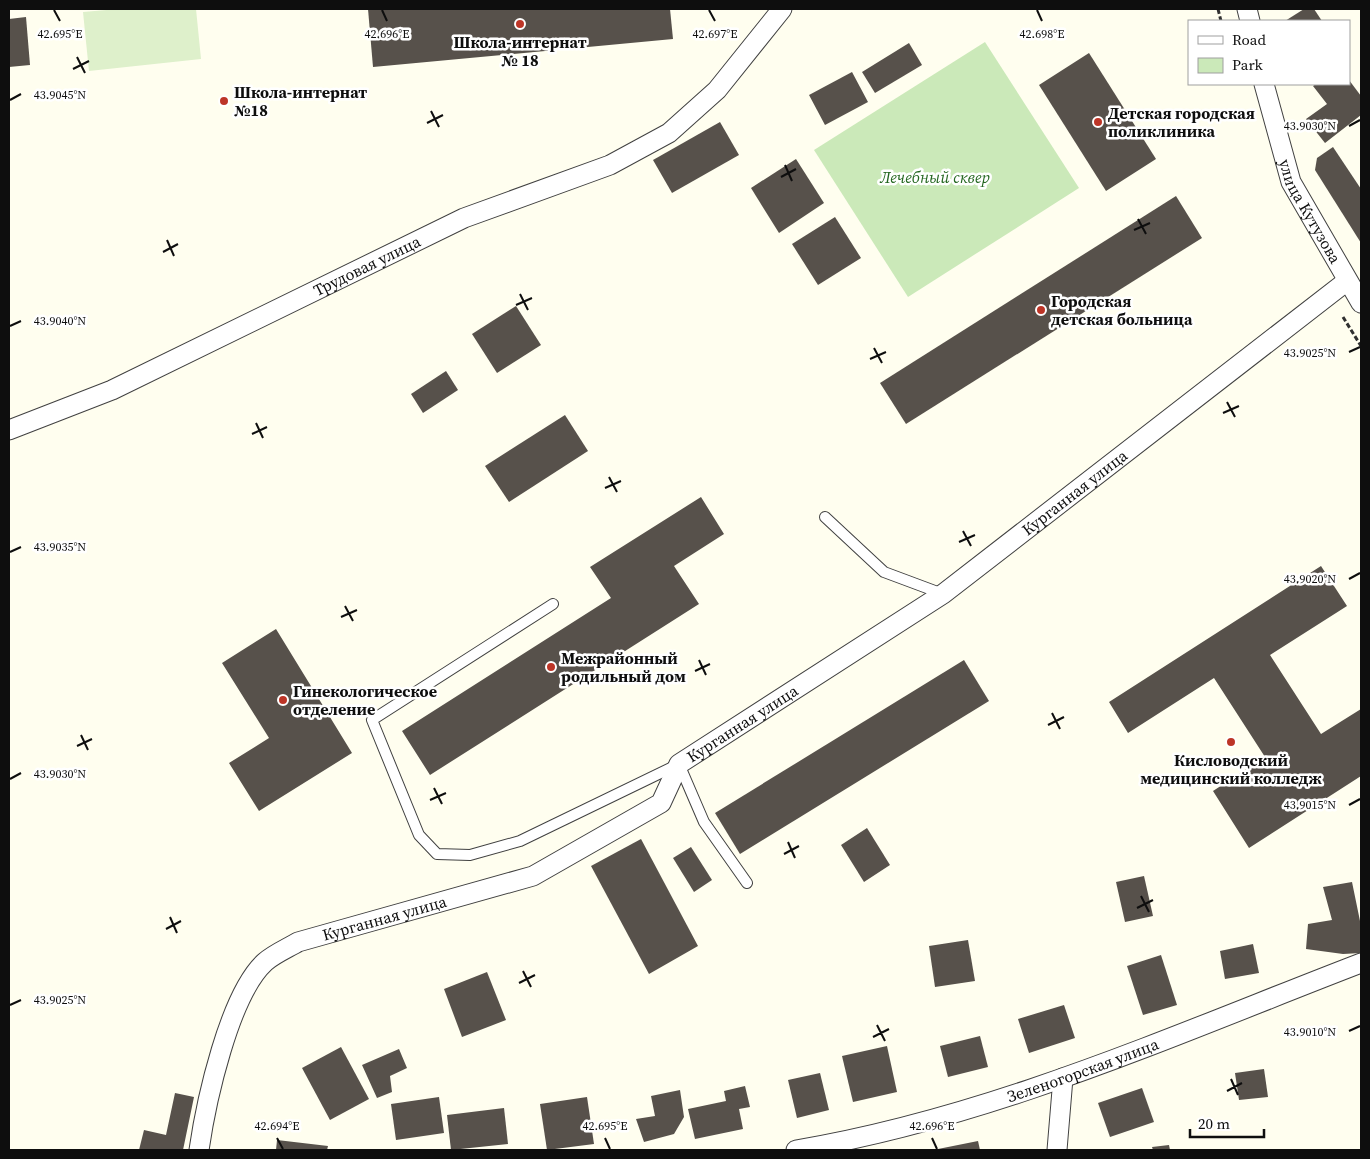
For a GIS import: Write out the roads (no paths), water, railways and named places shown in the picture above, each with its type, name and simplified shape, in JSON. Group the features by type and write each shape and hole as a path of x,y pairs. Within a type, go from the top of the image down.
{"street":[{"name":"Трудовая улица","path":"9,430 112,390 464,218 610,165 669,133 717,90 782,9"},
{"name":"улица Кутузова","path":"1264,85 1291,182 1361,303"},
{"name":"Курганная улица","path":"199,1150 204,1116 227,1032 242,994 265,962 298,942 533,876 661,803 679,764 944,594 1347,281"},
{"name":"Зеленогорская улица","path":"796,1150 887,1133 968,1110 1118,1059 1361,963"},
{"path":"1057,1150 1063,1078"}],"lane":[{"path":"825,517 884,572 944,594"},
{"path":"552,604 372,720 419,835 437,854 470,854 520,841 679,764 704,822 747,883"}],"place":[{"name":"Школа-интернат № 18","path":"520,24"},
{"name":"Школа-интернат №18","path":"224,101"},
{"name":"Детская городская поликлиника","path":"1098,122"},
{"name":"Городская детская больница","path":"1041,310"},
{"name":"Межрайонный родильный дом","path":"551,667"},
{"name":"Гинекологическое отделение","path":"283,700"},
{"name":"Кисловодский медицинский колледж","path":"1231,742"}],"park label":[{"name":"Лечебный сквер","path":"935,177"}]}
